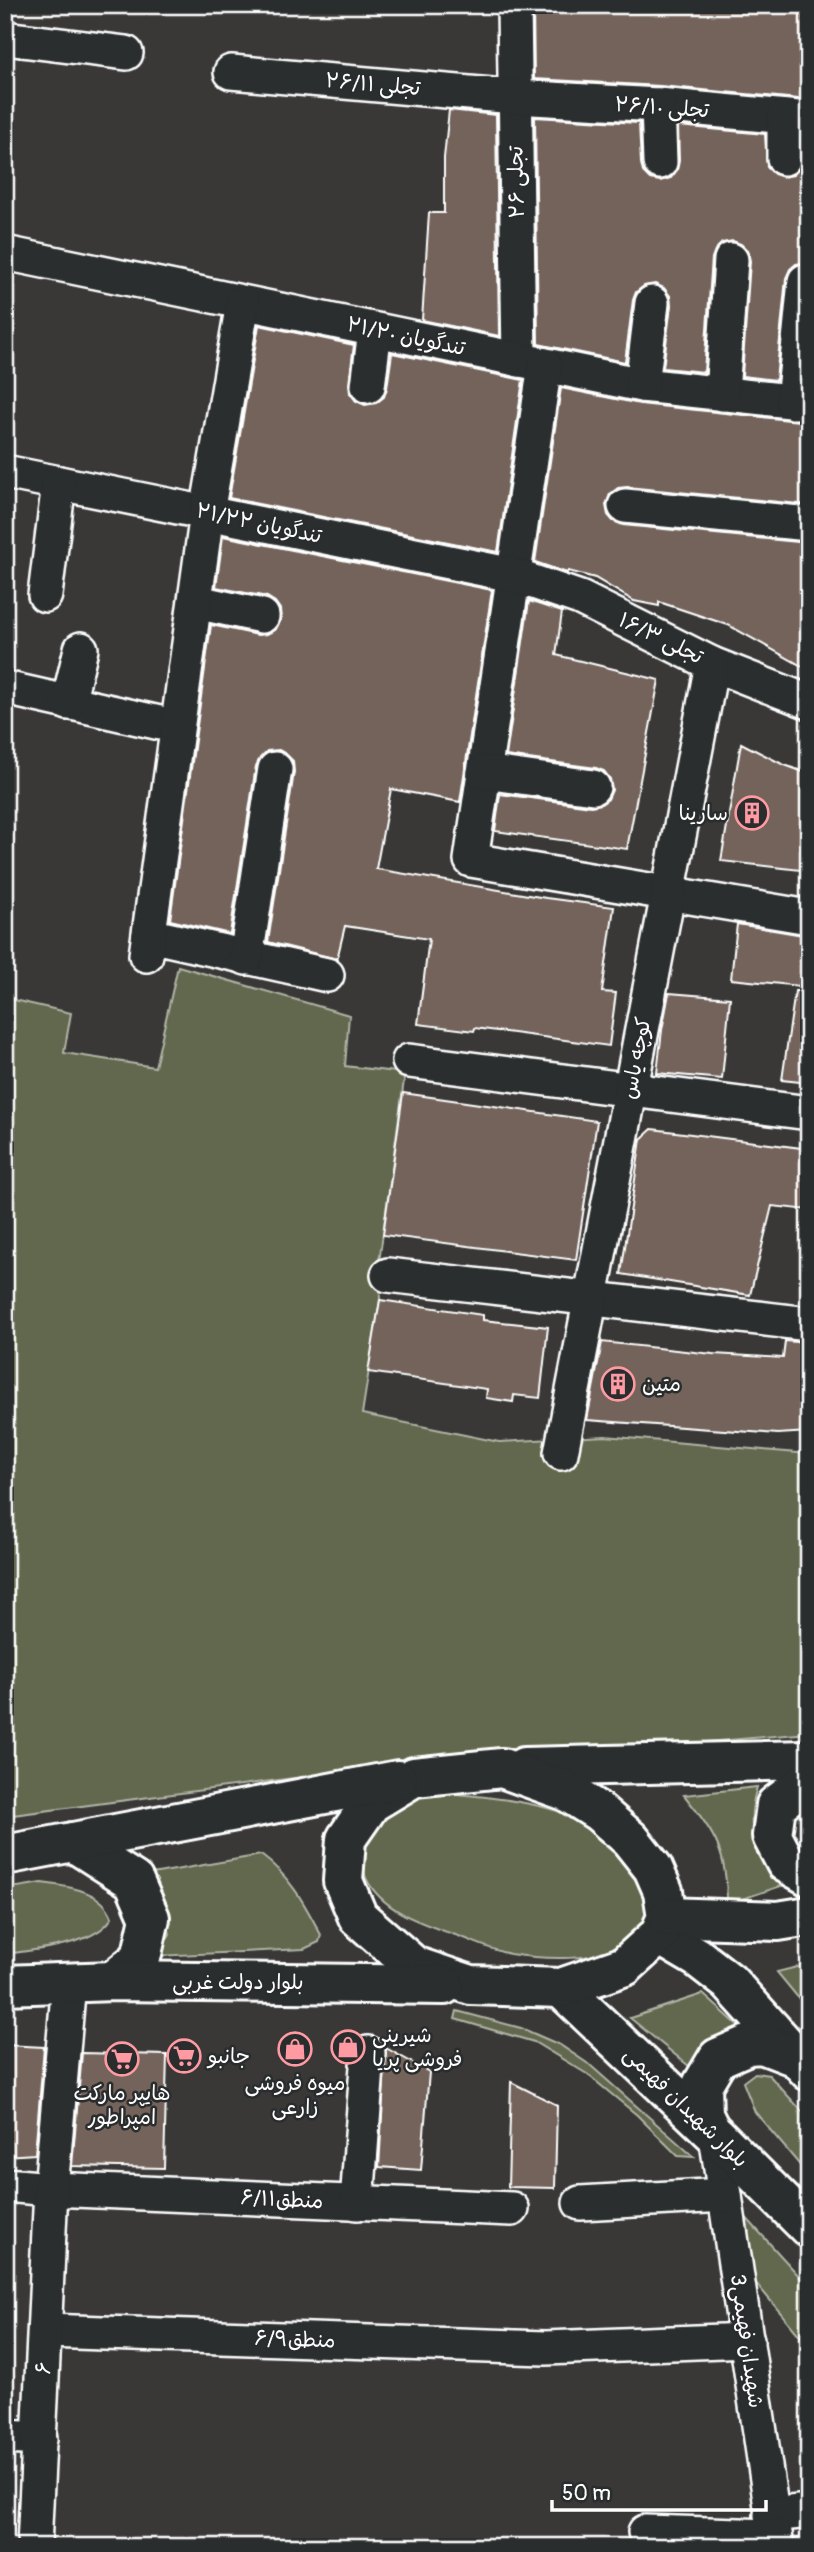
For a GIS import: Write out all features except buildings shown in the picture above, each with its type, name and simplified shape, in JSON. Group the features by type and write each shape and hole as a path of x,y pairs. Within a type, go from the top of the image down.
{"main road":[{"path":"5,1855 414,1777 502,1768 809,1760"},
{"path":"502,1768 566,1791 599,1812 630,1839 653,1868 663,1891 663,1926 625,1966 561,1988"},
{"path":"414,1777 371,1803 346,1839 343,1881 358,1917 391,1948 414,1966 471,1985"},
{"path":"809,1780 776,1805 772,1836 786,1863 809,1876"},
{"path":"73,1842 134,1881 150,1918 141,1958 113,1981"},
{"path":"663,1926 778,1922 809,1916"},
{"path":"663,1926 729,1982 802,2064"},
{"name":"بلوار دولت غربی","path":"5,1985 113,1981 561,1988"},
{"name":"بلوار شهیدان فهیمی","path":"561,1988 713,2132 809,2228"},
{"path":"713,2132 703,2115 702,2085 718,2058 748,2045 762,2044 802,2064"}],"street":[{"name":"۲۶ تجلی","path":"514,5 515,97 532,362 513,575 471,860 669,894"},
{"path":"5,38 126,52"},
{"name":"۲۶/۱۱ تجلی","path":"232,72 515,97"},
{"name":"۲۶/۱۰ تجلی","path":"515,97 658,105 796,118"},
{"path":"658,105 660,162"},
{"path":"784,158 796,118"},
{"name":"۲۱/۲۰ تندگویان","path":"5,253 642,385 801,402"},
{"path":"722,394 731,260"},
{"path":"801,402 805,281"},
{"path":"243,303 207,513 197,602 148,945 246,958 327,975"},
{"path":"642,385 652,303"},
{"path":"368,386 375,330"},
{"name":"۲۱/۲۲ تندگویان","path":"5,472 513,575"},
{"path":"46,596 59,483"},
{"path":"625,506 809,524"},
{"name":"۱۶/۳ تجلی","path":"513,575 580,598 712,664 809,702"},
{"path":"197,602 262,616"},
{"path":"68,703 81,649"},
{"name":"کوچه یاس","path":"561,1453 712,664"},
{"path":"5,688 160,723"},
{"path":"246,958 275,769"},
{"path":"484,772 593,788"},
{"path":"669,894 809,917"},
{"path":"409,1061 809,1114"},
{"path":"388,1275 809,1324"},
{"name":"۶","path":"34,2547 51,2189 69,1982"},
{"path":"357,2203 368,2053"},
{"name":"3شهیدان فهیمی","path":"713,2132 725,2195 774,2533"},
{"name":"منطق۶/۱۱","path":"5,2185 512,2209"},
{"path":"580,2203 725,2195"},
{"name":"منطق۶/۹","path":"44,2331 546,2348 747,2340"},
{"path":"5,2437 40,2439"},
{"path":"645,2532 774,2533 809,2511"}],"green space":[{"path":"178,966 349,1015 345,1066 405,1073 379,1262 380,1300 362,1414 499,1442 605,1436 809,1454 809,1733 294,1778 5,1816 5,998 71,1013 64,1053 155,1067"},
{"path":"757,1787 752,1825 757,1843 771,1862 802,1879 727,1904 725,1871 718,1845 684,1795"},
{"path":"436,1792 532,1804 568,1815 593,1827 649,1870 646,1910 640,1927 626,1943 602,1954 570,1958 537,1957 493,1949 396,1910 374,1890 364,1874 362,1841 397,1798"},
{"path":"261,1855 281,1872 296,1891 321,1935 319,1942 304,1949 156,1956 170,1934 163,1906 146,1875"},
{"path":"42,1883 73,1888 92,1895 100,1900 112,1917 105,1926 80,1940 5,1954 5,1889"},
{"path":"809,1964 809,2011 777,1972"},
{"path":"703,1994 742,2029 725,2035 713,2044 695,2071 630,2018"},
{"path":"457,2011 521,2028 560,2045 590,2065 694,2157 678,2156 637,2115 587,2074 534,2042 455,2019"},
{"path":"755,2073 769,2075 809,2119 809,2176 755,2112 743,2082"},
{"path":"742,2213 809,2287 809,2347 750,2276"}],"place":[{"name":"سارینا","path":"752,813"},
{"name":"متین","path":"618,1384"},
{"name":"شیرینی فروشی پریا","path":"348,2047"},
{"name":"میوه فروشی زارعی","path":"295,2049"},
{"name":"جانبو","path":"184,2056"},
{"name":"هایپر مارکت امپراطور","path":"122,2059"}]}
